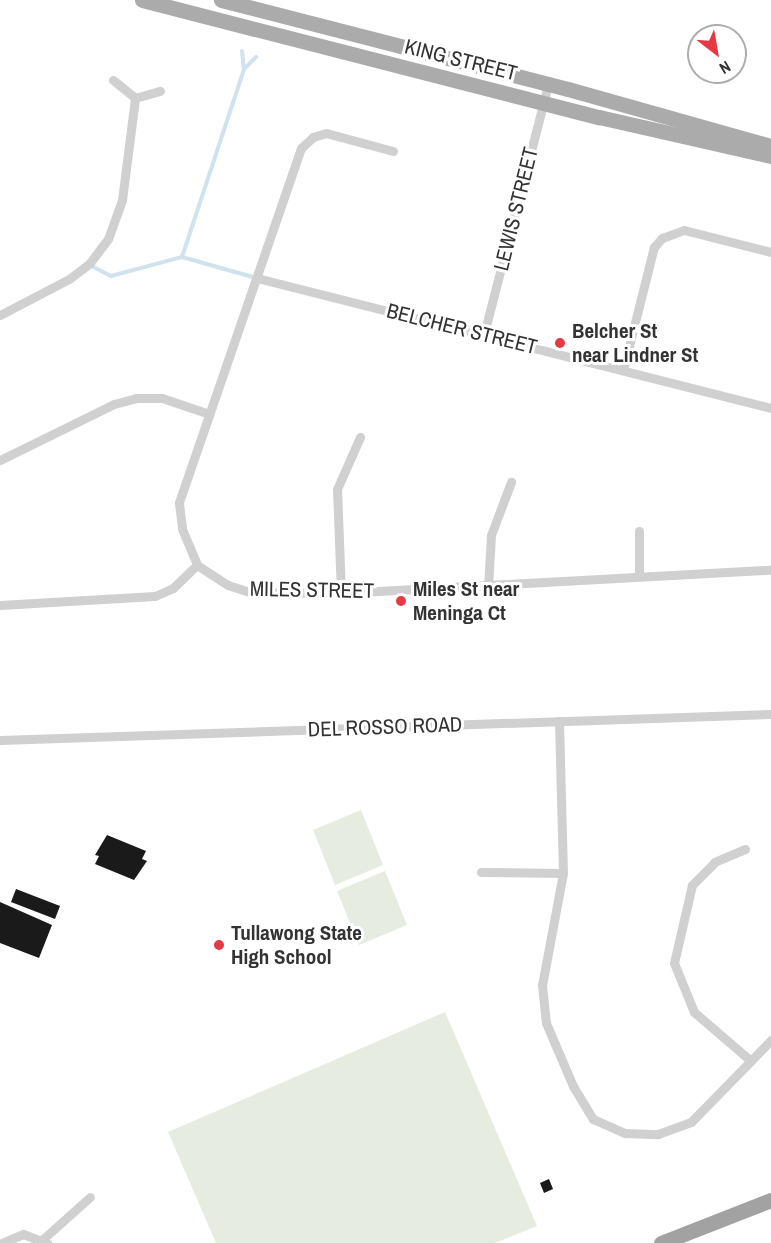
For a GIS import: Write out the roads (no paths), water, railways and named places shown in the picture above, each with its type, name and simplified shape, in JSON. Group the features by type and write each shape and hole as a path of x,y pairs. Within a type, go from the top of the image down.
{"highway":[{"path":"661,1243 771,1200"}],"main road":[{"name":"KING STREET","path":"142,0 544,103 771,156"},
{"name":"KING STREET","path":"221,0 548,84 771,146"}],"street":[{"path":"113,80 135,98"},
{"name":"LEWIS STREET","path":"484,334 548,84"},
{"path":"135,98 160,91"},
{"path":"0,315 69,279 89,264 108,239 122,200 135,98"},
{"path":"0,605 155,596 173,588 197,565 182,529 179,503 301,148 314,137 326,133 393,151"},
{"path":"623,370 654,248 662,238 684,230 771,252"},
{"name":"BELCHER STREET","path":"256,278 771,408"},
{"path":"0,460 114,404 136,398 162,399 209,414"},
{"path":"341,593 338,489 360,437"},
{"path":"488,587 491,534 511,482"},
{"path":"639,531 639,574"},
{"name":"MILES STREET","path":"197,565 228,585 250,592 341,593 488,587 639,574 771,570"},
{"name":"DEL ROSSO ROAD","path":"0,741 771,714"},
{"path":"559,721 563,873 542,985 546,1023 573,1086 593,1119 625,1133 658,1134 691,1122 771,1040"},
{"path":"746,849 715,862 692,885 674,963 694,1012 751,1061"},
{"path":"481,872 563,873"},
{"path":"2,1243 23,1234 45,1241 90,1197"}],"waterway":[{"path":"90,265 111,276 182,257 244,70 242,51"},
{"path":"244,69 256,57"},
{"path":"182,257 256,278"}],"place":[{"name":"Belcher St near Lindner St","path":"560,343"},
{"name":"Miles St near Meninga Ct","path":"401,601"},
{"name":"Tullawong State High School","path":"219,945"}]}
